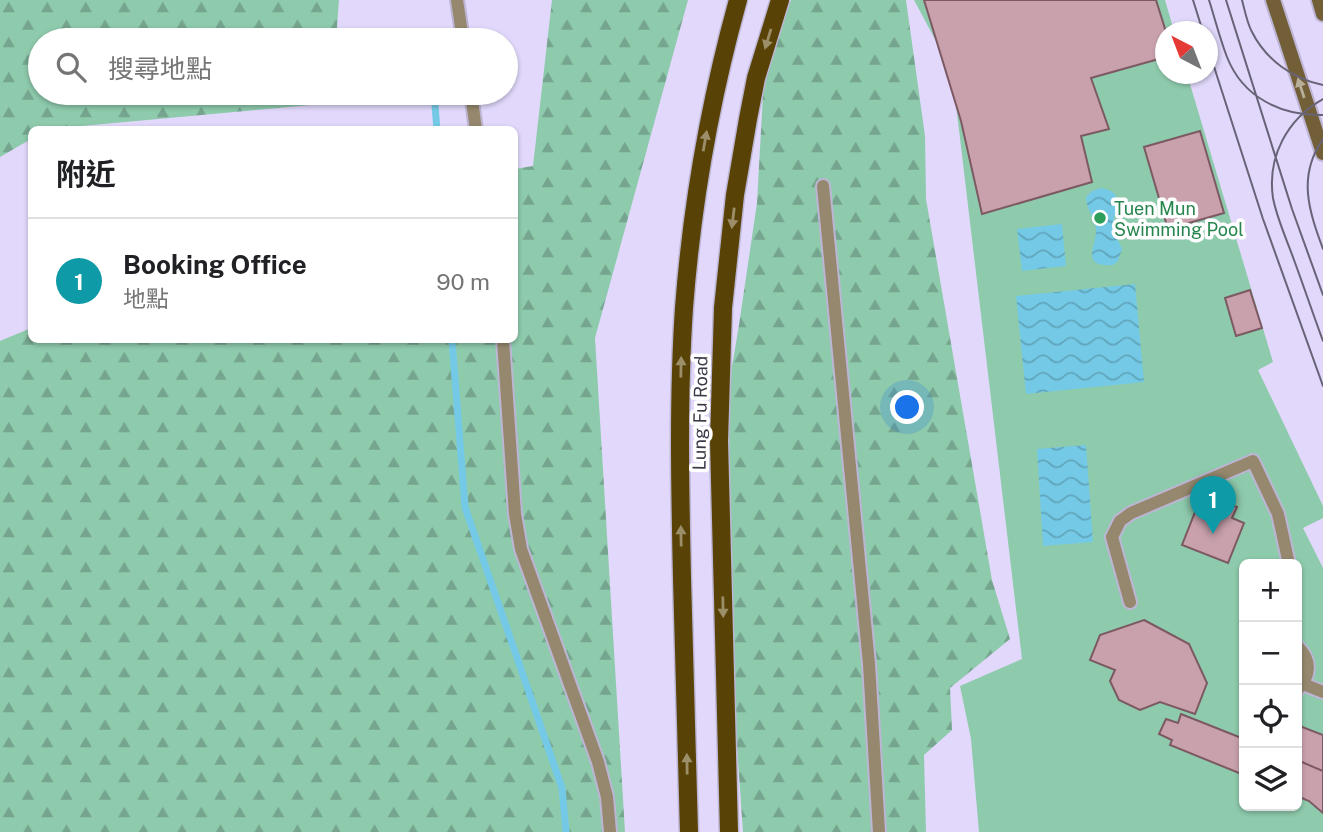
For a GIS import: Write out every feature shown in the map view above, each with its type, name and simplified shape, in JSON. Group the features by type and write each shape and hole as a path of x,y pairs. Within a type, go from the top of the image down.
{"main road":[{"name":"Lung Fu Road","path":"689,832 680,502 681,363 685,295 710,115 738,0"},
{"name":"Lung Fu Road","path":"729,832 719,441 723,308 748,119 756,78 780,0"},
{"path":"1273,0 1323,153"},
{"path":"1319,0 1323,14"}],"lane":[{"path":"457,0 461,28"},
{"path":"473,105 475,126"},
{"path":"823,186 869,664 879,832"},
{"path":"503,343 515,514 521,549 598,762 607,797 610,832"},
{"path":"1130,602 1112,537 1120,521 1131,513 1253,461 1278,514 1288,559"},
{"path":"1302,651 1309,668 1302,683"},
{"path":"1302,687 1323,692"}],"green space":[{"path":"0,0 339,0 337,28 28,28 28,105 310,105 82,126 28,126 28,141 0,157"},
{"path":"552,0 688,0 595,338 625,832 0,832 0,341 28,329 28,343 518,343 518,168 533,166"},
{"path":"791,0 906,0 925,136 926,199 992,580 1010,639 950,688 952,730 924,755 926,832 743,832 729,631 725,408 757,203 764,76"},
{"path":"914,0 1165,0 1171,21 1155,21 1155,84 1190,84 1273,362 1258,370 1323,506 1323,518 1303,528 1323,568 1323,832 979,832 971,739 960,686 1022,659 952,71"}],"water":[{"path":"1101,188 1109,190 1117,198 1114,228 1122,249 1118,261 1113,265 1096,263 1092,254 1096,229 1086,197"},
{"path":"1062,224 1066,266 1022,271 1017,229"},
{"path":"1135,284 1144,382 1026,394 1016,296"},
{"path":"1086,445 1093,542 1043,546 1037,449"}],"building":[{"path":"924,0 1156,0 1163,21 1155,21 1155,60 1091,78 1109,129 1081,136 1092,182 982,214 961,121"},
{"path":"1200,131 1224,213 1168,229 1144,147"},
{"path":"1250,290 1262,328 1236,336 1225,298"},
{"path":"1222,501 1237,507 1232,518 1244,523 1228,563 1182,545 1199,502 1218,510"},
{"path":"1144,620 1189,644 1207,683 1195,714 1160,702 1140,710 1119,700 1110,681 1115,670 1090,660 1100,635"},
{"path":"1181,714 1239,737 1239,773 1170,745 1172,740 1159,734 1166,719 1178,723"},
{"path":"1302,727 1323,735 1323,771 1302,762"},
{"path":"1302,762 1323,771 1323,813 1302,798"}],"waterway":[{"path":"435,105 437,126"},
{"path":"452,343 465,507 562,788 566,832"}],"tram line":[{"path":"1193,0 1200,21"},
{"path":"1209,0 1227,57 1243,84 1254,94 1279,108 1323,115"},
{"path":"1226,0 1292,209 1323,295"},
{"path":"1242,0 1250,28 1265,51 1291,73 1323,85"},
{"path":"1218,79 1263,219 1323,386"},
{"path":"1323,99 1299,117 1282,141 1273,168 1272,183 1277,214 1323,341"},
{"path":"1323,139 1310,166 1308,180 1313,221 1323,249"}],"place":[{"name":"Tuen Mun Swimming Pool","path":"1100,218"},
{"name":"Booking Office","path":"1213,534"}]}
